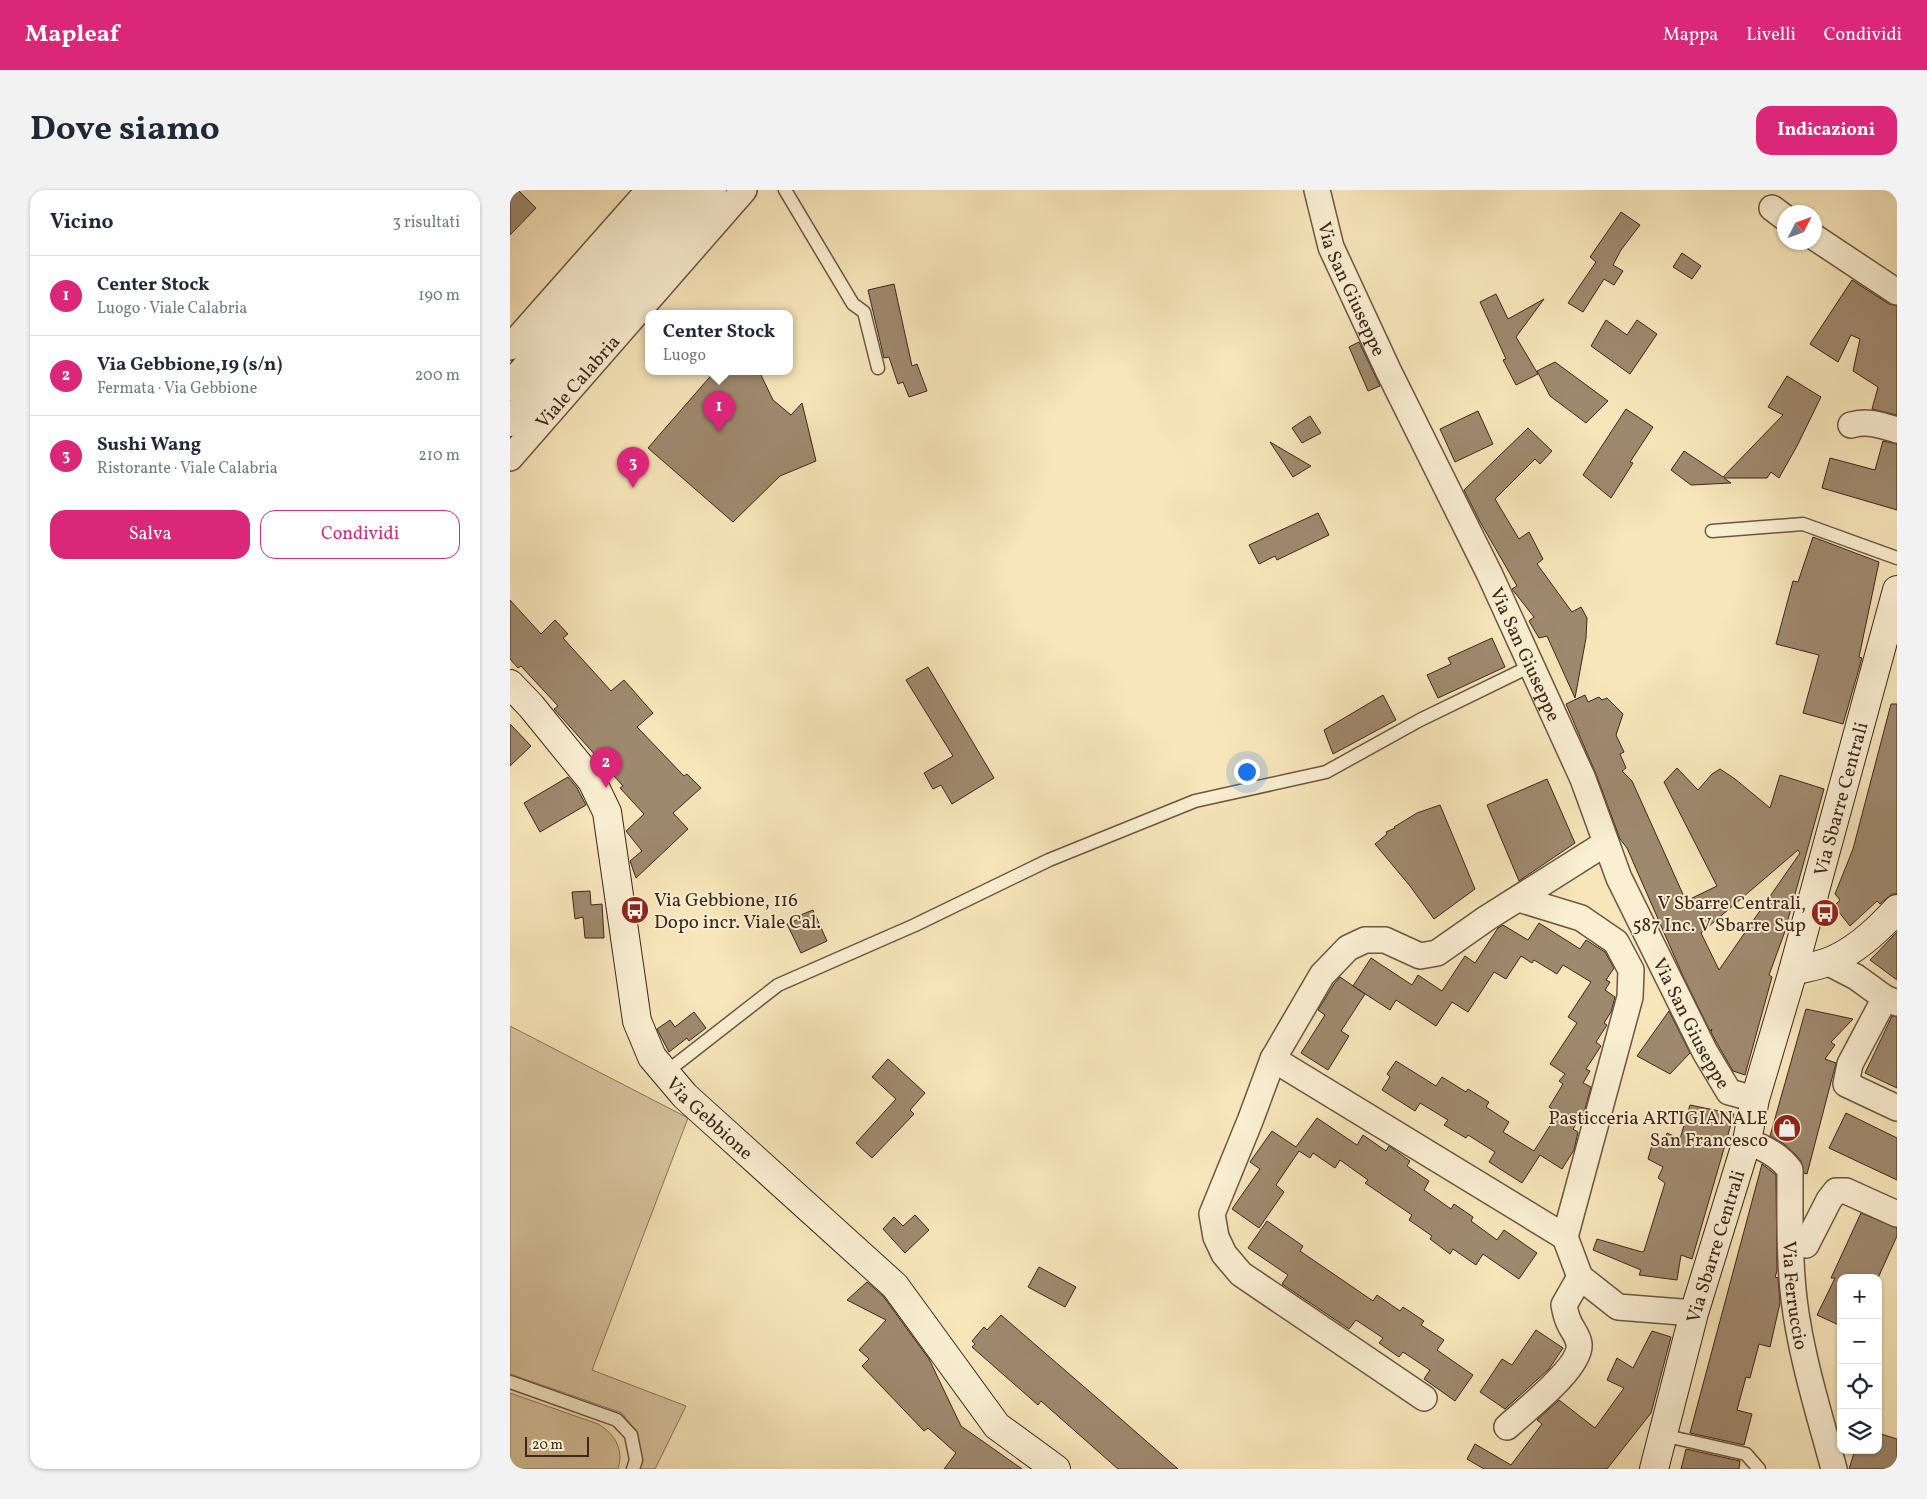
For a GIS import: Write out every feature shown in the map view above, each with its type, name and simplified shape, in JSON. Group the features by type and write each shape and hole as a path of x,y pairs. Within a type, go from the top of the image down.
{"street":[{"path":"510,348 649,190"},
{"path":"510,386 680,190"},
{"name":"Viale Calabria","path":"510,422 712,190"},
{"name":"Viale Calabria","path":"510,458 744,190"},
{"name":"Via San Giuseppe","path":"1317,190 1331,247 1388,370 1490,575 1583,779 1619,878 1705,1052 1729,1092 1756,1099"},
{"path":"1822,242 1897,292"},
{"path":"1851,425 1869,422 1897,430"},
{"name":"Via Sbarre Centrali","path":"1654,1469 1694,1313 1747,1141 1756,1099 1897,590"},
{"name":"Via Gebbione","path":"510,684 531,706 592,781 607,812 637,1021 652,1057 685,1096 895,1286 997,1426 1056,1469"},
{"path":"1424,1398 1241,1274 1224,1254 1216,1238 1212,1214 1250,1121 1273,1058 1322,975 1348,948 1365,940 1385,940 1420,956 1437,953 1486,918 1606,842"},
{"path":"1518,899 1581,918 1616,942 1631,970 1630,996 1564,1238"},
{"path":"1793,971 1827,962 1848,952 1885,922 1897,909"},
{"path":"1827,962 1856,977 1891,1001 1850,1064 1846,1084 1897,1108"},
{"path":"1273,1058 1564,1238 1580,1277 1618,1307 1694,1313"},
{"name":"Via Ferruccio","path":"1747,1141 1768,1150 1785,1162 1790,1170 1790,1248 1794,1300 1809,1373 1834,1469"},
{"path":"1806,1245 1829,1200 1836,1191 1846,1191 1897,1214"},
{"path":"1507,1427 1565,1374 1577,1357 1580,1346 1577,1334 1568,1321 1564,1305 1580,1277"}],"lane":[{"path":"785,190 852,304 864,312 878,368"},
{"path":"1712,531 1803,524 1897,558"},
{"path":"665,1072 778,984 915,925 1048,860 1195,801 1326,772 1420,720 1531,666"},
{"path":"510,1382 617,1420 631,1435 636,1460 633,1469"},
{"path":"1662,1435 1746,1454 1759,1469"}],"shaded area":[{"path":"510,1026 688,1118 592,1370 686,1406 655,1469 639,1469 637,1433 622,1413 510,1374"},
{"path":"510,1393 598,1424 604,1428 617,1443 620,1455 618,1469 510,1469"}],"building":[{"path":"510,190 518,190 536,208 510,235"},
{"path":"1621,212 1640,225 1621,250 1613,265 1623,271 1614,285 1604,279 1583,312 1568,303 1596,262 1590,257"},
{"path":"1682,253 1701,266 1692,279 1673,267"},
{"path":"1852,280 1889,304 1897,306 1897,415 1872,409 1878,387 1853,371 1860,339 1851,335 1838,362 1810,344"},
{"path":"894,284 912,366 917,364 927,391 909,397 903,382 898,384 889,357 884,358 868,290"},
{"path":"1496,294 1508,319 1544,299 1516,337 1538,374 1516,385 1503,360 1506,359 1480,302"},
{"path":"1606,320 1627,335 1637,320 1657,334 1630,374 1591,346"},
{"path":"1359,342 1380,386 1368,391 1349,347"},
{"path":"1555,362 1608,401 1586,423 1550,396 1537,371"},
{"path":"712,375 761,375 773,400 791,415 802,403 816,461 780,476 733,522 648,448"},
{"path":"1787,376 1821,397 1779,478 1771,472 1767,478 1724,478 1731,483 1691,485 1671,470 1684,451 1723,477 1783,415 1768,407"},
{"path":"1626,409 1653,427 1630,462 1633,463 1611,498 1583,475"},
{"path":"1478,411 1493,444 1455,462 1440,429"},
{"path":"1310,416 1321,433 1302,443 1292,428"},
{"path":"1528,428 1552,451 1540,464 1535,459 1495,499 1519,539 1529,532 1543,559 1537,564 1572,612 1581,607 1587,618 1586,638 1575,698 1547,636 1539,638 1529,621 1534,617 1512,589 1517,586 1464,490"},
{"path":"1883,441 1897,444 1897,510 1822,488 1830,458 1875,470"},
{"path":"1270,442 1311,466 1293,477"},
{"path":"1318,513 1329,535 1277,560 1275,556 1259,564 1249,545"},
{"path":"1813,537 1879,562 1859,657 1862,658 1843,724 1803,713 1819,655 1776,644 1793,581 1798,582"},
{"path":"510,600 541,634 555,620 568,634 563,638 611,691 624,680 653,713 637,727 684,776 687,774 701,788 673,813 688,829 636,878 630,861 642,851 626,831 644,814 620,788 623,786 554,709 558,706 521,666 518,668 510,659"},
{"path":"1492,638 1505,667 1438,698 1427,675 1451,664 1448,658"},
{"path":"928,667 994,778 952,804 941,785 933,789 924,773 953,756 906,680"},
{"path":"1383,695 1396,720 1333,754 1324,730"},
{"path":"1585,695 1588,702 1599,697 1602,700 1607,698 1623,714 1616,735 1624,752 1620,754 1626,768 1622,771 1632,781 1686,901 1717,886 1664,782 1677,768 1698,790 1712,774 1720,769 1770,808 1780,775 1824,789 1784,934 1769,975 1772,977 1745,1075 1733,1071 1711,1032 1712,1029 1710,1031 1683,976 1627,848 1620,839 1596,774 1566,704","holes":["1798,850 1800,853 1719,970 1701,933"]},
{"path":"1891,704 1897,704 1897,894 1892,894 1880,904 1877,901 1850,926 1834,906 1840,900 1835,894 1853,849"},
{"path":"510,724 531,746 510,766"},
{"path":"568,777 577,788 586,805 540,832 524,803"},
{"path":"1547,779 1575,843 1519,881 1487,805"},
{"path":"1440,805 1475,889 1434,919 1410,886 1375,844 1387,834 1386,832 1417,813"},
{"path":"590,891 591,905 602,904 604,938 585,938 583,917 575,919 572,892"},
{"path":"813,910 827,941 801,953 787,924 799,919 798,916"},
{"path":"1539,923 1580,949 1586,940 1605,952 1614,968 1606,980 1610,982 1605,990 1615,997 1611,1012 1604,1023 1607,1025 1596,1042 1601,1046 1586,1069 1590,1071 1583,1083 1591,1087 1584,1113 1573,1129 1578,1132 1574,1150 1562,1169 1540,1155 1522,1183 1489,1162 1495,1152 1468,1135 1466,1138 1444,1125 1448,1120 1420,1103 1415,1111 1382,1090 1390,1077 1387,1074 1396,1061 1436,1086 1442,1077 1466,1092 1468,1089 1489,1102 1486,1107 1509,1122 1503,1132 1534,1151 1558,1113 1549,1107 1563,1084 1559,1081 1565,1074 1550,1064 1577,1023 1568,1017 1591,982 1563,965 1557,974 1534,960 1532,963 1521,956 1506,979 1494,972 1468,1012 1452,1002 1436,1026 1396,1000 1390,1010 1353,986 1371,958 1412,985 1418,975 1442,991 1465,956 1475,963 1498,928 1503,925 1528,940"},
{"path":"1897,932 1897,980 1870,960"},
{"path":"1340,977 1365,994 1341,1031 1349,1036 1328,1070 1301,1053 1325,1015 1318,1010"},
{"path":"1806,1009 1853,1019 1831,1042 1835,1045 1825,1059 1836,1063 1807,1174 1804,1173 1801,1161 1796,1155 1784,1144 1770,1136"},
{"path":"1669,1011 1690,1053 1670,1074 1637,1056"},
{"path":"694,1012 706,1028 689,1041 687,1038 669,1052 657,1029 670,1020 675,1027"},
{"path":"1892,1016 1897,1017 1897,1088 1865,1073"},
{"path":"888,1059 925,1093 910,1110 914,1114 872,1158 856,1143 896,1099 872,1077"},
{"path":"1690,1105 1734,1114 1692,1259 1681,1255 1677,1280 1639,1275 1641,1270 1593,1250 1597,1239 1644,1251 1665,1183 1658,1178 1663,1167 1648,1159 1652,1145 1664,1148 1667,1133 1680,1139"},
{"path":"1846,1113 1897,1138 1897,1180 1829,1148"},
{"path":"1317,1118 1357,1145 1363,1135 1386,1151 1389,1146 1410,1161 1407,1166 1429,1181 1424,1190 1451,1209 1454,1204 1473,1217 1471,1221 1497,1240 1504,1230 1537,1253 1519,1279 1483,1254 1476,1265 1453,1249 1450,1254 1430,1239 1432,1236 1409,1220 1412,1215 1365,1183 1368,1180 1340,1160 1335,1168 1313,1153 1310,1158 1299,1151 1276,1185 1284,1192 1259,1228 1232,1209 1260,1169 1250,1162 1272,1131 1296,1147"},
{"path":"1762,1164 1776,1175 1777,1271 1775,1277 1778,1278 1780,1303 1770,1347 1759,1344 1750,1378 1746,1377 1737,1410 1752,1414 1744,1445 1690,1433"},
{"path":"1861,1213 1897,1228 1897,1236 1880,1274 1837,1274 1837,1324 1817,1315 1835,1278 1831,1278"},
{"path":"915,1215 929,1230 905,1253 883,1229 894,1217 903,1226"},
{"path":"1267,1221 1303,1246 1300,1251 1373,1301 1377,1295 1400,1311 1403,1307 1424,1321 1421,1325 1444,1340 1437,1350 1473,1375 1455,1401 1424,1379 1430,1370 1403,1352 1399,1357 1379,1343 1383,1338 1356,1320 1349,1329 1282,1284 1288,1275 1248,1248"},
{"path":"1039,1267 1076,1287 1065,1307 1028,1287"},
{"path":"867,1282 883,1296 929,1359 961,1426 1022,1469 944,1469 956,1453 928,1428 924,1431 862,1366 869,1359 859,1350 886,1320 847,1300"},
{"path":"1001,1315 1178,1469 1118,1469 1041,1401 1038,1405 972,1347 975,1344 972,1341 984,1327 987,1330"},
{"path":"1536,1330 1563,1348 1549,1369 1505,1409 1480,1392 1502,1359 1512,1365"},
{"path":"1652,1331 1671,1337 1651,1413 1607,1469 1484,1469 1467,1459 1475,1444 1511,1465 1542,1424 1537,1420 1559,1400 1595,1428 1624,1388 1607,1380 1617,1358 1633,1368"},
{"path":"1882,1434 1897,1439 1897,1469 1849,1469 1854,1454 1882,1454"},
{"path":"1686,1449 1740,1461 1739,1469 1681,1469"}],"place":[{"name":"Center Stock","path":"719,432"},
{"name":"Sushi Wang","path":"633,488"},
{"name":"Via Gebbione,19 (s/n)","path":"606,788"},
{"name":"Via Gebbione, 116 Dopo incr. Viale Cal.","path":"635,910"},
{"name":"V Sbarre Centrali, 587 Inc. V Sbarre Sup","path":"1825,913"},
{"name":"Pasticceria ARTIGIANALE San Francesco","path":"1787,1128"}]}
